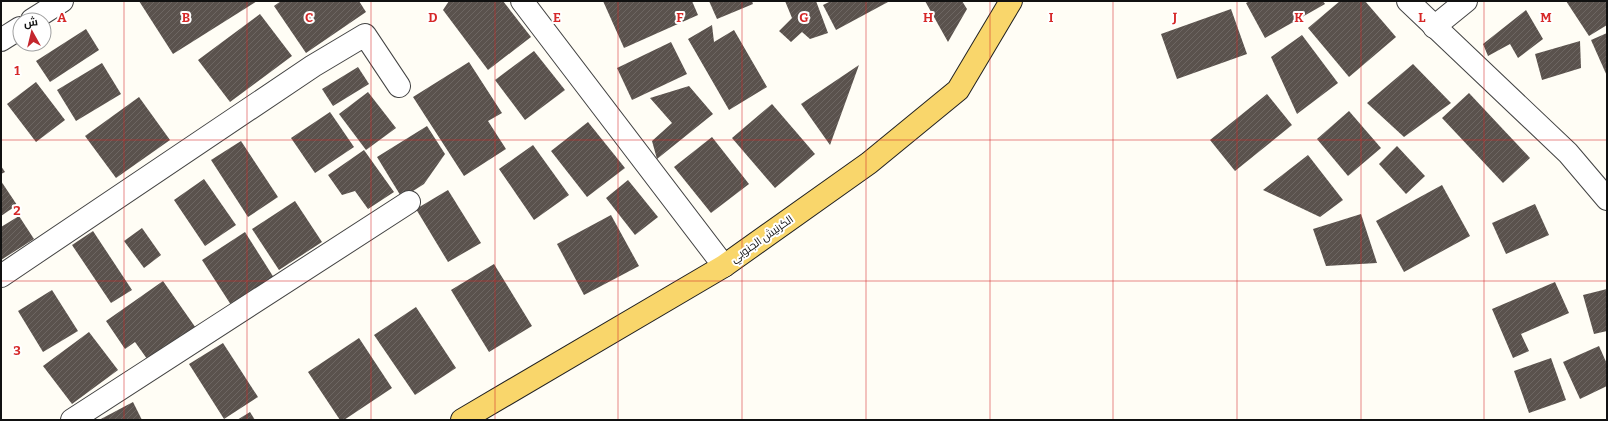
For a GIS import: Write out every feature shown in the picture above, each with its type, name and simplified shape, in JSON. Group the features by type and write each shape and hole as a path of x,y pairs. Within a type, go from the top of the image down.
{"main road":[{"name":"الكرنيش الجنوبي","path":"462,420 724,266 869,163 958,90 1011,1"}],"street":[{"path":"45,12 62,1"},
{"path":"1408,1 1568,154 1607,198"},
{"path":"1434,27 1466,1"},
{"path":"530,3 724,266"},
{"path":"1,40 12,33"},
{"path":"1,276 313,66 365,35 400,86"},
{"path":"72,420 409,202"}],"building":[{"path":"139,1 257,1 173,54"},
{"path":"281,1 359,1 366,12 306,53 274,6"},
{"path":"449,1 503,1 531,37 488,70 443,10"},
{"path":"603,1 692,1 698,15 624,48"},
{"path":"709,1 752,1 753,4 717,19"},
{"path":"785,1 816,1 828,33 810,39 802,32 791,42 779,31 792,18"},
{"path":"831,1 888,2 836,30 823,5"},
{"path":"925,1 962,1 967,9 948,42"},
{"path":"1250,1 1323,1 1325,4 1265,38 1246,3"},
{"path":"1340,1 1365,1 1396,37 1349,77 1308,28"},
{"path":"1566,1 1607,1 1607,25 1589,36"},
{"path":"1231,9 1247,54 1177,79 1161,34"},
{"path":"1526,10 1543,39 1518,58 1510,44 1488,56 1483,44"},
{"path":"260,14 292,56 230,102 198,60"},
{"path":"712,25 714,42 734,30 767,87 729,110 688,39"},
{"path":"86,29 99,50 50,82 36,61"},
{"path":"1607,33 1607,76 1591,40"},
{"path":"1302,35 1338,83 1297,114 1271,57"},
{"path":"1580,41 1581,68 1542,80 1535,54"},
{"path":"671,42 687,74 632,100 617,68"},
{"path":"534,51 565,90 525,120 495,80"},
{"path":"469,62 502,113 488,121 506,149 464,176 413,97"},
{"path":"102,63 121,94 76,121 57,90"},
{"path":"1413,64 1451,103 1404,137 1367,103"},
{"path":"859,65 830,145 801,104"},
{"path":"358,67 369,84 333,106 322,89"},
{"path":"36,82 65,120 36,142 7,104"},
{"path":"689,86 713,114 657,159 652,141 672,123 650,98"},
{"path":"368,92 396,128 366,150 339,114"},
{"path":"1469,93 1530,158 1503,183 1442,118"},
{"path":"1267,94 1292,125 1235,171 1210,140"},
{"path":"139,97 170,140 116,178 85,136"},
{"path":"772,104 815,154 775,188 732,138"},
{"path":"1349,111 1381,148 1348,176 1317,139"},
{"path":"330,112 354,147 315,173 291,138"},
{"path":"588,122 625,168 587,197 551,151"},
{"path":"427,126 445,154 424,184 402,198 377,157"},
{"path":"712,137 749,184 711,213 674,167"},
{"path":"241,141 278,197 248,217 211,160"},
{"path":"533,145 569,195 534,220 499,169"},
{"path":"1397,146 1425,176 1406,194 1379,164"},
{"path":"364,150 394,192 368,209 355,191 342,195 328,175"},
{"path":"1308,155 1343,200 1320,217 1263,190"},
{"path":"1,166 5,172 1,174"},
{"path":"204,179 236,225 205,246 174,200"},
{"path":"628,180 658,217 635,235 606,198"},
{"path":"1,181 17,205 1,216"},
{"path":"1442,185 1470,236 1404,272 1376,221"},
{"path":"448,190 481,243 448,262 416,209"},
{"path":"295,201 322,242 279,270 252,229"},
{"path":"1535,204 1549,235 1506,254 1492,223"},
{"path":"1361,214 1377,263 1326,266 1313,229"},
{"path":"611,215 639,266 584,295 557,244"},
{"path":"19,216 34,239 1,260 1,227"},
{"path":"142,228 161,255 144,268 124,241"},
{"path":"93,231 132,290 111,303 72,245"},
{"path":"245,232 276,281 233,308 202,260"},
{"path":"494,264 532,326 489,352 451,290"},
{"path":"163,281 198,331 150,363 135,342 125,349 106,321"},
{"path":"1555,282 1569,313 1521,334 1529,351 1513,358 1492,309"},
{"path":"1607,289 1607,331 1594,334 1583,295"},
{"path":"52,290 78,331 43,352 18,311"},
{"path":"416,307 456,368 415,395 374,335"},
{"path":"89,332 118,370 72,404 43,366"},
{"path":"359,338 392,388 344,420 340,420 308,372"},
{"path":"223,343 258,397 224,419 189,364"},
{"path":"1599,346 1607,364 1607,386 1580,399 1563,362"},
{"path":"1551,358 1566,400 1529,413 1514,371"},
{"path":"133,402 142,420 99,420"},
{"path":"250,412 255,420 237,420"}]}
